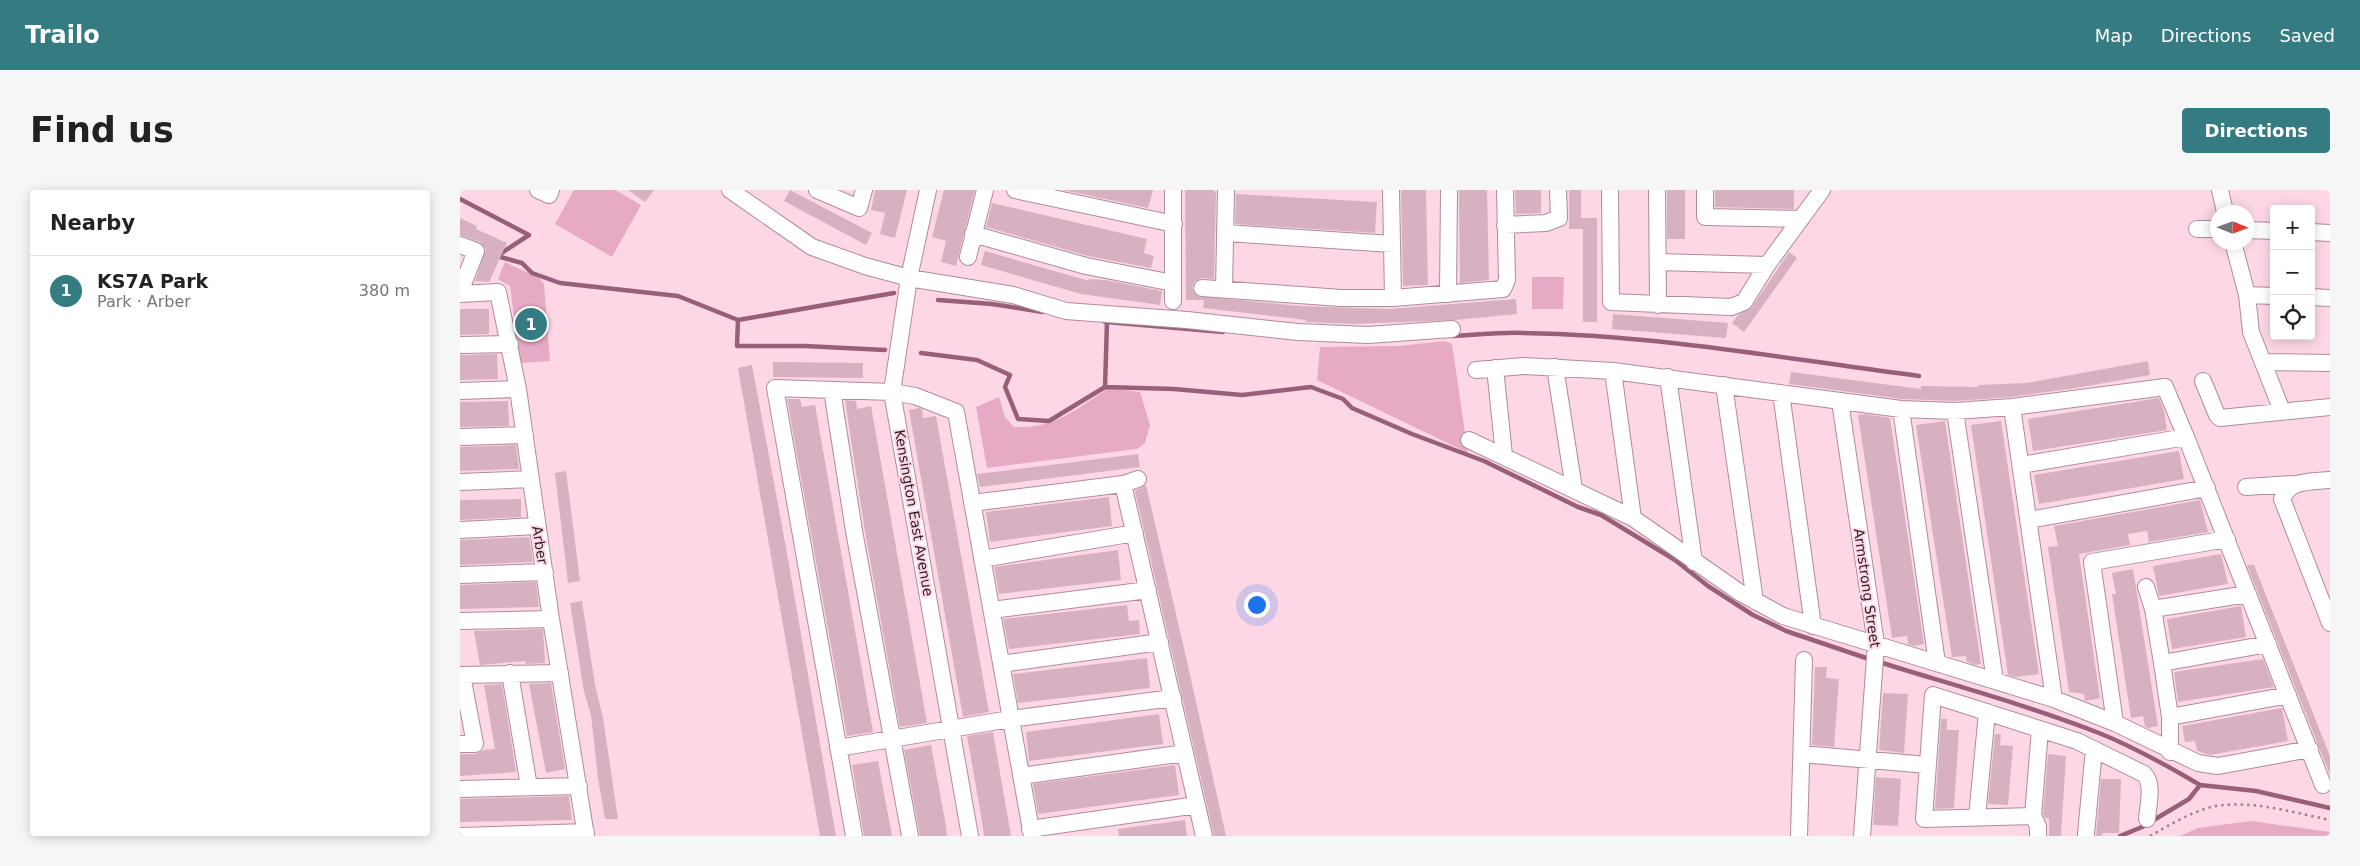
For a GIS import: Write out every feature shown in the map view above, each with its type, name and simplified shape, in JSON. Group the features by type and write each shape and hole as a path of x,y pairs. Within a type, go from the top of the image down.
{"street":[{"path":"538,190 549,195 551,190"},
{"path":"730,190 812,247 865,266 908,278 1012,295 1066,311 1187,320 1328,334 1368,335 1452,329"},
{"path":"817,190 860,208 864,190"},
{"name":"Kensington East Avenue","path":"928,190 908,278 892,392 970,836"},
{"path":"968,257 985,190"},
{"path":"1015,190 1174,224"},
{"path":"1173,190 1173,301"},
{"path":"1224,289 1226,190"},
{"path":"1391,190 1393,298"},
{"path":"1448,294 1449,190"},
{"path":"1202,288 1341,298 1393,298 1503,289 1506,286 1505,190"},
{"path":"1505,224 1546,223 1559,218 1558,190"},
{"path":"1610,190 1611,302 1658,305 1738,306 1744,302 1767,265 1822,190"},
{"path":"1657,190 1658,305"},
{"path":"1705,190 1705,217 1801,219"},
{"path":"2220,190 2224,205"},
{"path":"2197,229 2210,229"},
{"path":"2255,230 2270,231"},
{"path":"2315,232 2330,233"},
{"path":"1226,233 1392,244"},
{"path":"973,234 1086,266 1173,283"},
{"path":"460,245 476,251 460,293"},
{"path":"2235,250 2247,295 2251,332 2282,411"},
{"path":"1658,262 1767,265"},
{"name":"Arber","path":"460,293 498,292 518,389 544,572 580,786 586,834"},
{"path":"2247,295 2270,296"},
{"path":"2315,297 2330,298"},
{"path":"460,345 510,344"},
{"path":"2263,362 2330,363"},
{"path":"1555,367 1574,489"},
{"path":"1476,370 1555,367 1613,371 1901,409 1955,411 2012,407 2164,387 2207,488 2323,784"},
{"path":"1495,368 1504,455"},
{"path":"1613,371 1633,518"},
{"path":"1668,377 1694,562"},
{"path":"2203,381 2220,418 2330,407"},
{"path":"1724,385 1755,601"},
{"path":"854,836 775,388 892,392 915,396 956,412 1031,832 1197,805"},
{"path":"460,391 518,389"},
{"path":"832,390 854,531 910,836"},
{"path":"1781,393 1813,626"},
{"name":"Armstrong Street","path":"1840,401 1876,649 1862,836"},
{"path":"2012,407 2054,699"},
{"path":"1901,409 1937,663"},
{"path":"1955,411 1995,681"},
{"path":"460,437 525,435"},
{"path":"2021,465 2186,437"},
{"path":"1470,440 1633,518 1694,562 1755,601 1783,616 1876,649 1937,663 2054,699 2116,723 2170,752 2198,764 2218,766 2310,749"},
{"path":"460,482 531,479"},
{"path":"2246,488 2330,480"},
{"path":"972,503 1131,481 1135,533 1204,836"},
{"path":"2292,484 2285,491 2282,499 2330,623"},
{"path":"2029,520 2207,488"},
{"path":"460,530 537,526"},
{"path":"982,559 1135,533"},
{"path":"2116,723 2092,562 2227,539"},
{"path":"460,575 544,572"},
{"path":"2146,587 2153,609 2170,717 2170,752"},
{"path":"992,610 1148,590"},
{"path":"2153,609 2248,594"},
{"path":"460,621 552,619"},
{"path":"1001,664 1160,642"},
{"path":"2162,663 2268,644"},
{"path":"1799,836 1804,660"},
{"path":"460,744 475,744 462,675 560,673"},
{"path":"510,674 529,787"},
{"path":"2034,816 1924,819 1933,694 2040,728 2094,749 2148,778 2146,819"},
{"path":"2170,717 2288,695"},
{"path":"838,748 1010,719 1172,698"},
{"path":"1977,817 1987,712"},
{"path":"2038,835 2038,826 2034,816 2040,728"},
{"path":"2086,834 2094,749"},
{"path":"1021,776 1185,753"},
{"path":"1802,754 1927,765"},
{"path":"460,789 580,786"},
{"path":"460,836 586,834"}],"path":[{"path":"2150,836 2208,808 2223,805 2292,812 2330,820"}],"shaded area":[{"path":"574,190 615,190 641,205 612,257 555,224"},
{"path":"505,262 539,278 544,284 550,361 520,363 510,286 498,279"},
{"path":"1532,277 1564,277 1563,309 1532,309"},
{"path":"1445,341 1452,344 1468,453 1317,380 1320,347 1399,346"},
{"path":"1108,388 1140,392 1150,425 1145,443 1137,449 987,468 976,407 999,397 1005,417 1014,427 1028,427 1053,421 1075,411"},
{"path":"2251,821 2330,832 2330,836 2180,836 2198,828"}],"building":[{"path":"628,190 654,190 645,202"},
{"path":"790,190 872,233 866,245 784,201"},
{"path":"875,190 907,190 895,238 880,234 885,213 871,210"},
{"path":"944,190 975,190 956,266 941,262 946,241 932,237"},
{"path":"1063,190 1153,190 1148,208"},
{"path":"1185,190 1214,190 1216,193 1214,279 1202,278 1194,282 1192,288 1197,296 1300,306 1388,309 1516,299 1517,314 1455,320 1353,324 1306,322 1306,320 1203,308 1204,300 1186,300"},
{"path":"1401,190 1426,190 1428,285 1403,286"},
{"path":"1459,190 1487,190 1489,280 1460,283"},
{"path":"1515,190 1541,190 1541,213 1516,214"},
{"path":"1569,190 1581,190 1581,218 1597,218 1597,322 1583,322 1583,229 1569,229"},
{"path":"1667,190 1685,190 1685,239 1667,239"},
{"path":"1715,190 1794,190 1794,209 1715,207"},
{"path":"1236,194 1377,202 1375,233 1235,224"},
{"path":"992,203 1147,239 1144,253 1154,256 1151,268 1088,256 986,227"},
{"path":"460,218 477,226 476,229 507,243 489,282 475,281 486,249 480,242 460,235"},
{"path":"985,251 1089,281 1089,279 1106,280 1162,291 1160,305 1081,294 981,265"},
{"path":"1789,252 1797,258 1744,332 1732,323 1738,315 1752,307"},
{"path":"460,309 489,309 489,334 460,335"},
{"path":"1613,314 1728,323 1726,338 1612,329"},
{"path":"497,354 498,379 460,380 460,355"},
{"path":"2148,361 2150,375 2011,397 1955,401 1902,399 1789,384 1791,372 1921,389 1921,386 1978,387 1978,385 2026,383"},
{"path":"773,362 863,363 863,378 773,377"},
{"path":"752,365 836,836 820,836 738,368"},
{"path":"2159,398 2164,411 2167,430 2033,451 2028,419"},
{"path":"787,399 800,399 802,407 815,405 873,732 847,736"},
{"path":"845,400 856,401 857,409 871,406 927,723 900,727 865,532"},
{"path":"508,401 509,426 460,427 460,402"},
{"path":"922,409 923,418 936,416 989,712 963,717 909,410"},
{"path":"1865,414 1890,418 1924,644 1914,646 1908,644 1907,636 1892,638 1858,415"},
{"path":"1945,421 1981,664 1976,665 1967,662 1966,656 1952,657 1916,425"},
{"path":"2001,421 2039,674 2016,677 2008,675 1971,425"},
{"path":"516,445 519,469 460,471 460,447"},
{"path":"2179,451 2184,479 2039,504 2034,475"},
{"path":"1138,454 1140,467 980,487 977,474"},
{"path":"566,471 580,581 568,583 555,473"},
{"path":"1146,485 1226,836 1214,836 1135,491"},
{"path":"1109,497 1112,526 990,542 986,512"},
{"path":"521,499 521,517 460,520 460,500"},
{"path":"2200,500 2208,532 2149,542 2147,531 2128,534 2130,545 2079,554 2100,698 2085,701 2084,694 2069,692 2048,547 2058,546 2054,526"},
{"path":"529,537 533,562 460,565 460,540"},
{"path":"1118,550 1121,580 999,594 994,567"},
{"path":"2221,554 2228,584 2159,596 2153,566"},
{"path":"2247,565 2254,565 2330,756 2330,775"},
{"path":"2133,569 2158,726 2148,728 2145,726 2143,716 2131,718 2112,594 2116,594 2112,573"},
{"path":"536,582 539,607 460,609 460,585"},
{"path":"582,601 595,685 603,718 618,819 605,819 598,778 591,715 584,692 570,603"},
{"path":"1127,605 1129,621 1139,620 1140,634 1009,649 1003,619"},
{"path":"2241,606 2246,637 2172,649 2167,619"},
{"path":"543,629 545,663 526,664 525,661 480,665 474,631"},
{"path":"1147,658 1150,688 1018,703 1013,674"},
{"path":"2263,659 2274,687 2178,702 2174,672"},
{"path":"1815,667 1827,667 1826,678 1839,679 1834,747 1812,745"},
{"path":"551,683 565,769 546,773 529,684"},
{"path":"502,684 516,772 460,776 460,754 475,754 483,750 495,749 484,685"},
{"path":"1883,693 1908,694 1904,753 1879,750"},
{"path":"2282,708 2288,741 2210,755 2197,751 2195,741 2185,742 2182,726"},
{"path":"1159,714 1163,744 1029,761 1026,732"},
{"path":"1941,719 1947,719 1947,730 1959,730 1954,808 1935,809"},
{"path":"993,732 1011,836 984,836 967,736"},
{"path":"1995,734 2001,734 2000,745 2013,746 2008,805 1988,804"},
{"path":"931,745 947,836 920,836 904,750"},
{"path":"2048,754 2066,756 2061,836 2049,836 2049,818 2045,818 2043,814"},
{"path":"878,761 892,836 864,836 852,765"},
{"path":"1175,765 1179,795 1038,814 1033,784"},
{"path":"1876,777 1901,779 1898,826 1873,825"},
{"path":"2101,779 2121,779 2119,833 2103,833 2102,836 2096,836"},
{"path":"569,796 572,820 460,822 460,799"},
{"path":"1185,820 1187,836 1119,836 1118,829"}],"waterway":[{"path":"460,199 529,235 497,256 522,263 532,273 560,283 678,296 738,320 737,346 805,346 885,350"},
{"path":"738,320 894,293"},
{"path":"938,300 992,304 1043,312"},
{"path":"1105,322 1107,322 1105,387"},
{"path":"1107,322 1223,332"},
{"path":"1452,336 1515,333 1623,338 1722,349 1919,376"},
{"path":"921,353 977,360 1010,375 1005,387 1018,419 1049,421 1105,387 1174,389 1242,395 1311,387 1343,399 1352,408 1412,434 1484,461 1578,507 1601,515 1675,560 1708,586 1753,615 1786,631 1872,660"},
{"path":"1879,662 2017,704 2099,733 2151,757 2200,785"},
{"path":"2120,836 2142,827 2189,799 2200,785 2256,791 2330,808"}],"place":[{"name":"KS7A Park","path":"531,324"}]}
